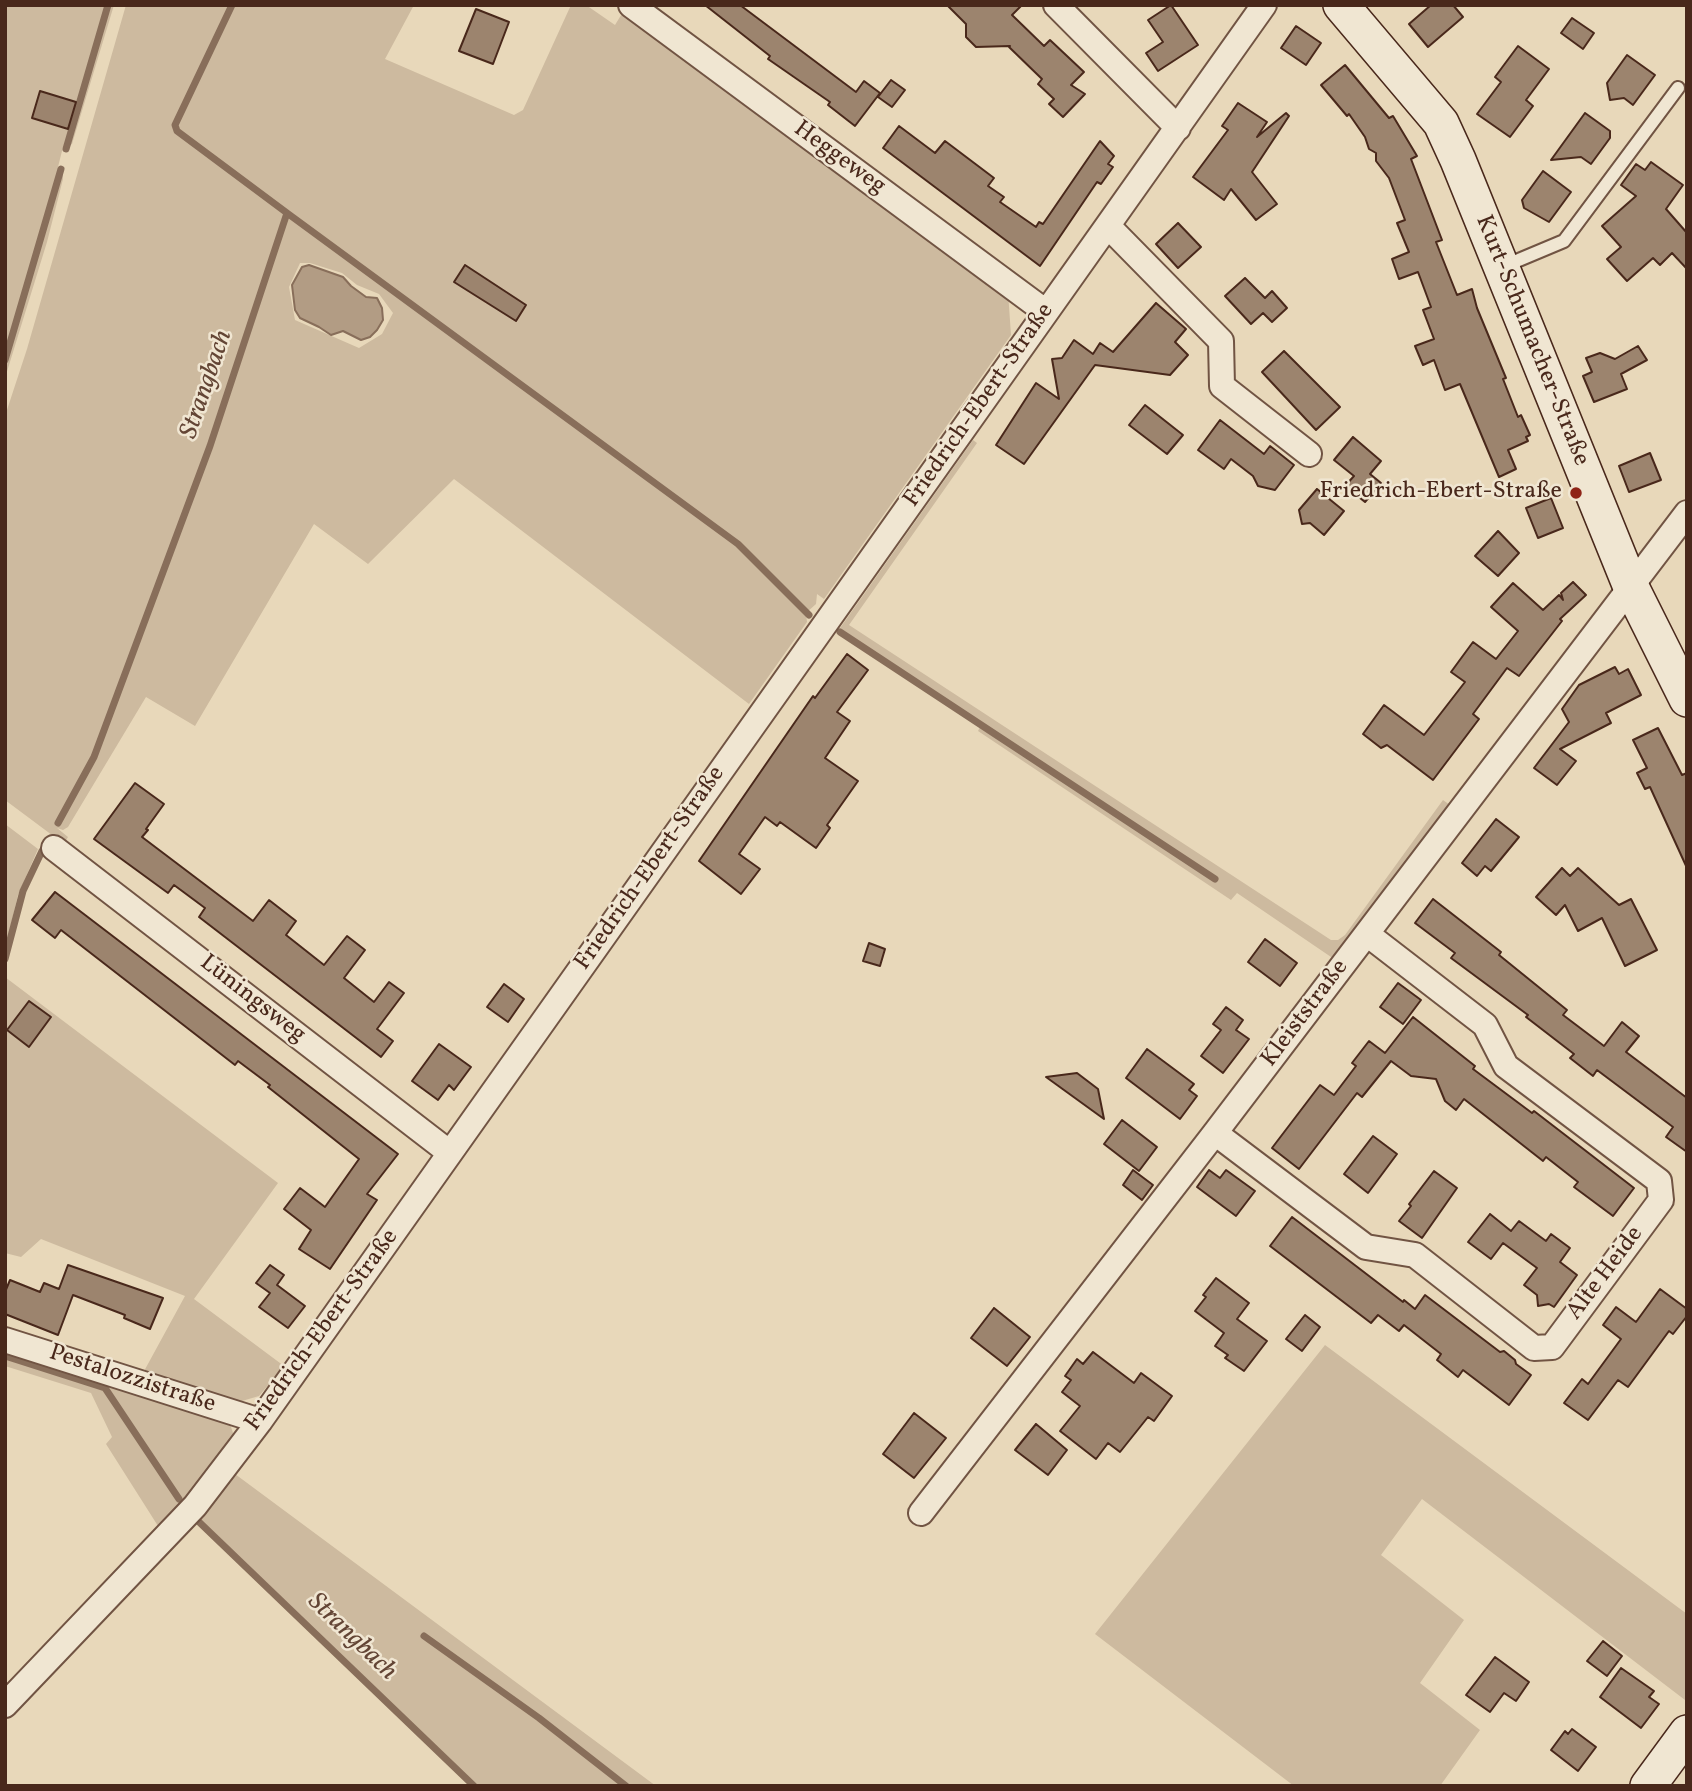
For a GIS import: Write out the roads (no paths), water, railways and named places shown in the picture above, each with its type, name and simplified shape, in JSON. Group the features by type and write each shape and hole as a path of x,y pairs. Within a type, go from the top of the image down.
{"street":[{"name":"Heggeweg","path":"631,5 1046,312"},
{"path":"1056,5 1178,128"},
{"name":"Friedrich-Ebert-Straße","path":"5,1705 195,1506 260,1421 1264,5"},
{"name":"Kurt-Schumacher-Straße","path":"1341,5 1441,123 1631,587 1687,699"},
{"path":"1108,226 1221,341 1222,386 1309,453"},
{"name":"Kleiststraße","path":"921,1513 1215,1133 1687,513"},
{"name":"Lüningsweg","path":"54,848 450,1153"},
{"name":"Alte Heide","path":"1215,1133 1366,1247 1415,1255 1534,1348 1552,1347 1661,1200 1659,1181 1506,1066 1485,1025 1367,934"},
{"name":"Pestalozzistraße","path":"5,1340 260,1421"},
{"path":"1648,1786 1687,1733"}],"lane":[{"path":"1502,267 1564,241 1678,88"}],"waterway":[{"path":"66,149 108,5"},
{"name":"Strangbach","path":"58,823 94,757 210,446 287,213 177,131 175,125 232,5"},
{"path":"5,360 61,169"},
{"path":"287,213 738,544 809,615"},
{"path":"840,632 1215,879"},
{"name":"Strangbach","path":"5,959 23,891 42,851"},
{"name":"Strangbach","path":"5,1356 105,1388 179,1499"},
{"name":"Strangbach","path":"198,1521 474,1786"},
{"path":"424,1636 539,1718 626,1786"}],"place":[{"name":"Friedrich-Ebert-Straße","path":"1576,493"}]}
